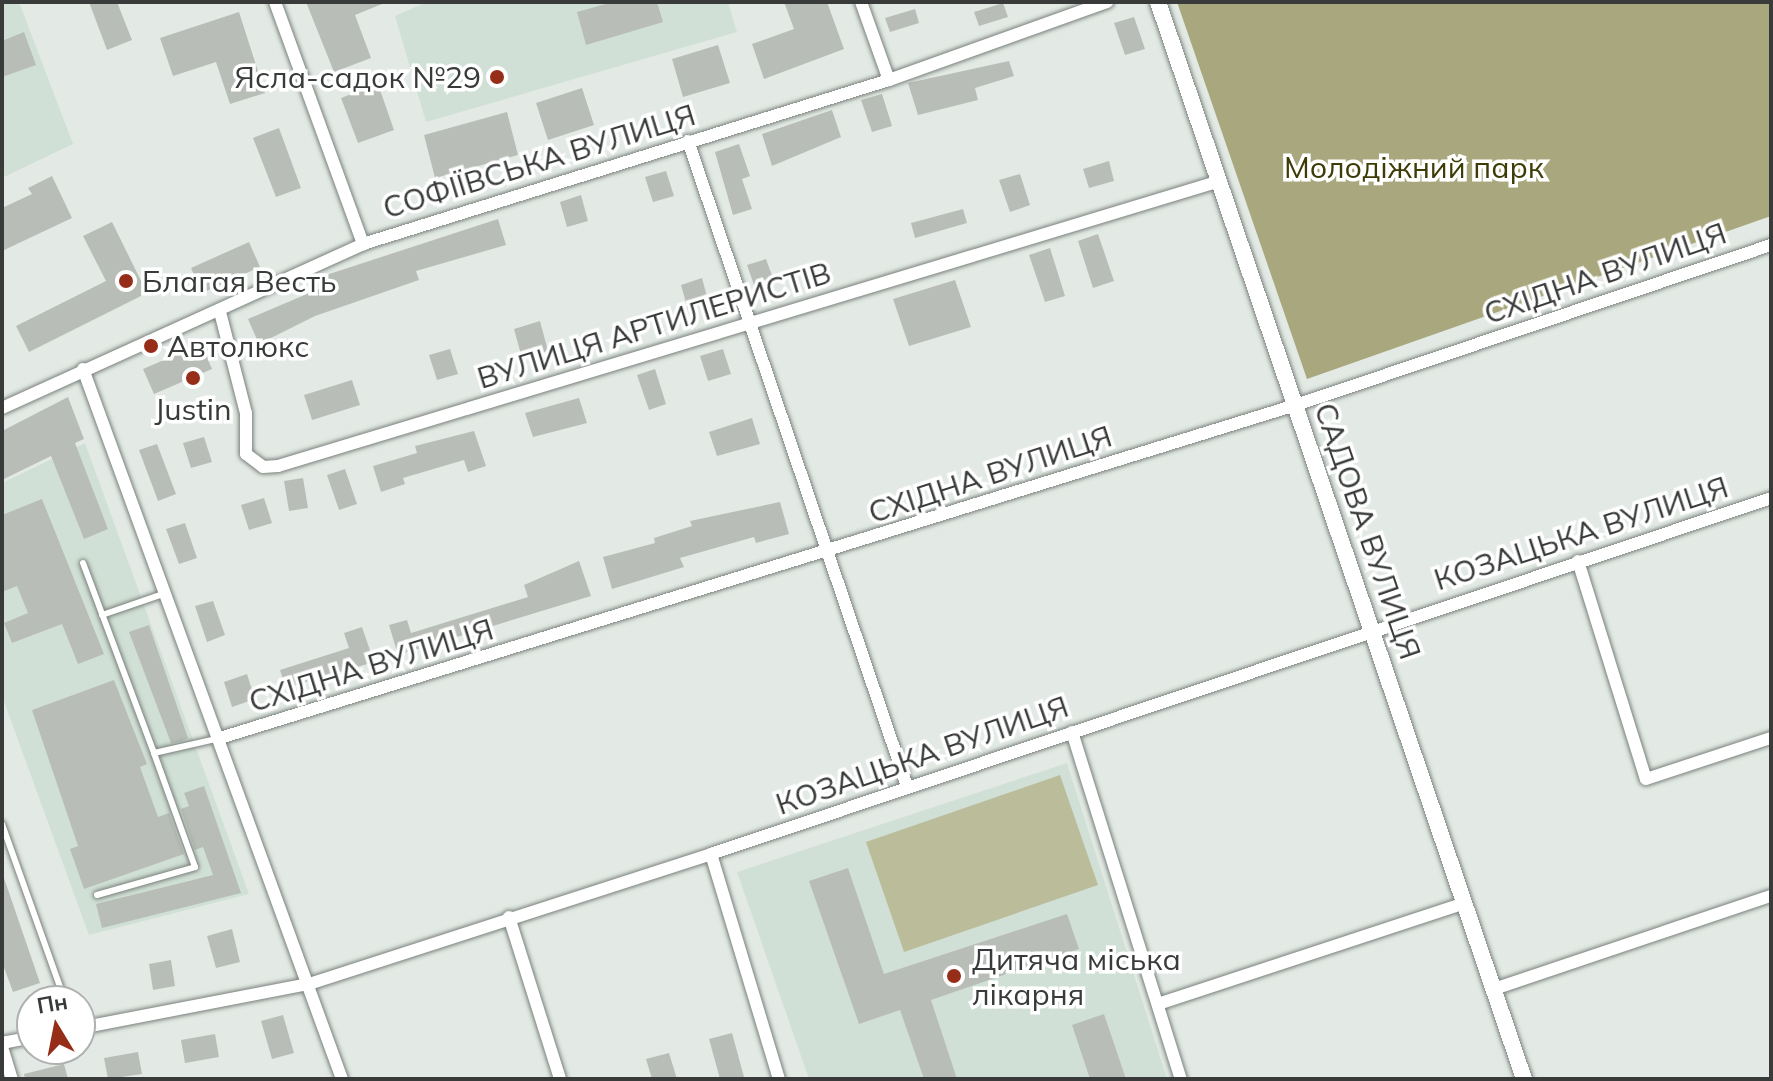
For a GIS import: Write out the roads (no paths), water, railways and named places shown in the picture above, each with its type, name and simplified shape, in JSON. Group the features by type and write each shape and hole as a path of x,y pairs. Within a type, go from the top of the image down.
{"street":[{"path":"275,2 363,244"},
{"path":"861,2 889,80"},
{"name":"СОФІЇВСЬКА ВУЛИЦЯ","path":"2,408 83,369 220,312 363,244 889,80 1107,2"},
{"name":"САДОВА ВУЛИЦЯ","path":"1158,2 1524,1079"},
{"path":"688,141 830,551 907,786"},
{"name":"ВУЛИЦЯ АРТИЛЕРИСТІВ","path":"220,312 246,413 246,454 263,467 750,324 1220,181"},
{"name":"СХІДНА ВУЛИЦЯ","path":"220,738 1296,405 1771,245"},
{"path":"83,369 342,1079"},
{"name":"КОЗАЦЬКА ВУЛИЦЯ","path":"96,1025 309,984 711,854 1372,629 1771,498"},
{"path":"1578,561 1646,779 1771,738"},
{"path":"1072,732 1181,1079"},
{"path":"711,854 779,1079"},
{"path":"1494,989 1771,896"},
{"path":"1158,1004 1466,903"},
{"path":"509,917 560,1079"},
{"path":"2,1045 12,1079"}],"lane":[{"path":"83,563 195,867 97,895"},
{"path":"102,615 166,593"},
{"path":"154,753 220,738"},
{"path":"2,824 59,985"}],"place":[{"name":"Ясла-садок №29","path":"497,77"},
{"name":"Благая Весть","path":"126,281"},
{"name":"Автолюкс","path":"151,346"},
{"name":"Justin","path":"193,378"},
{"name":"Дитяча міська лікарня","path":"954,976"}],"park label":[{"name":"Молодіжний парк","path":"1414,167"}]}
